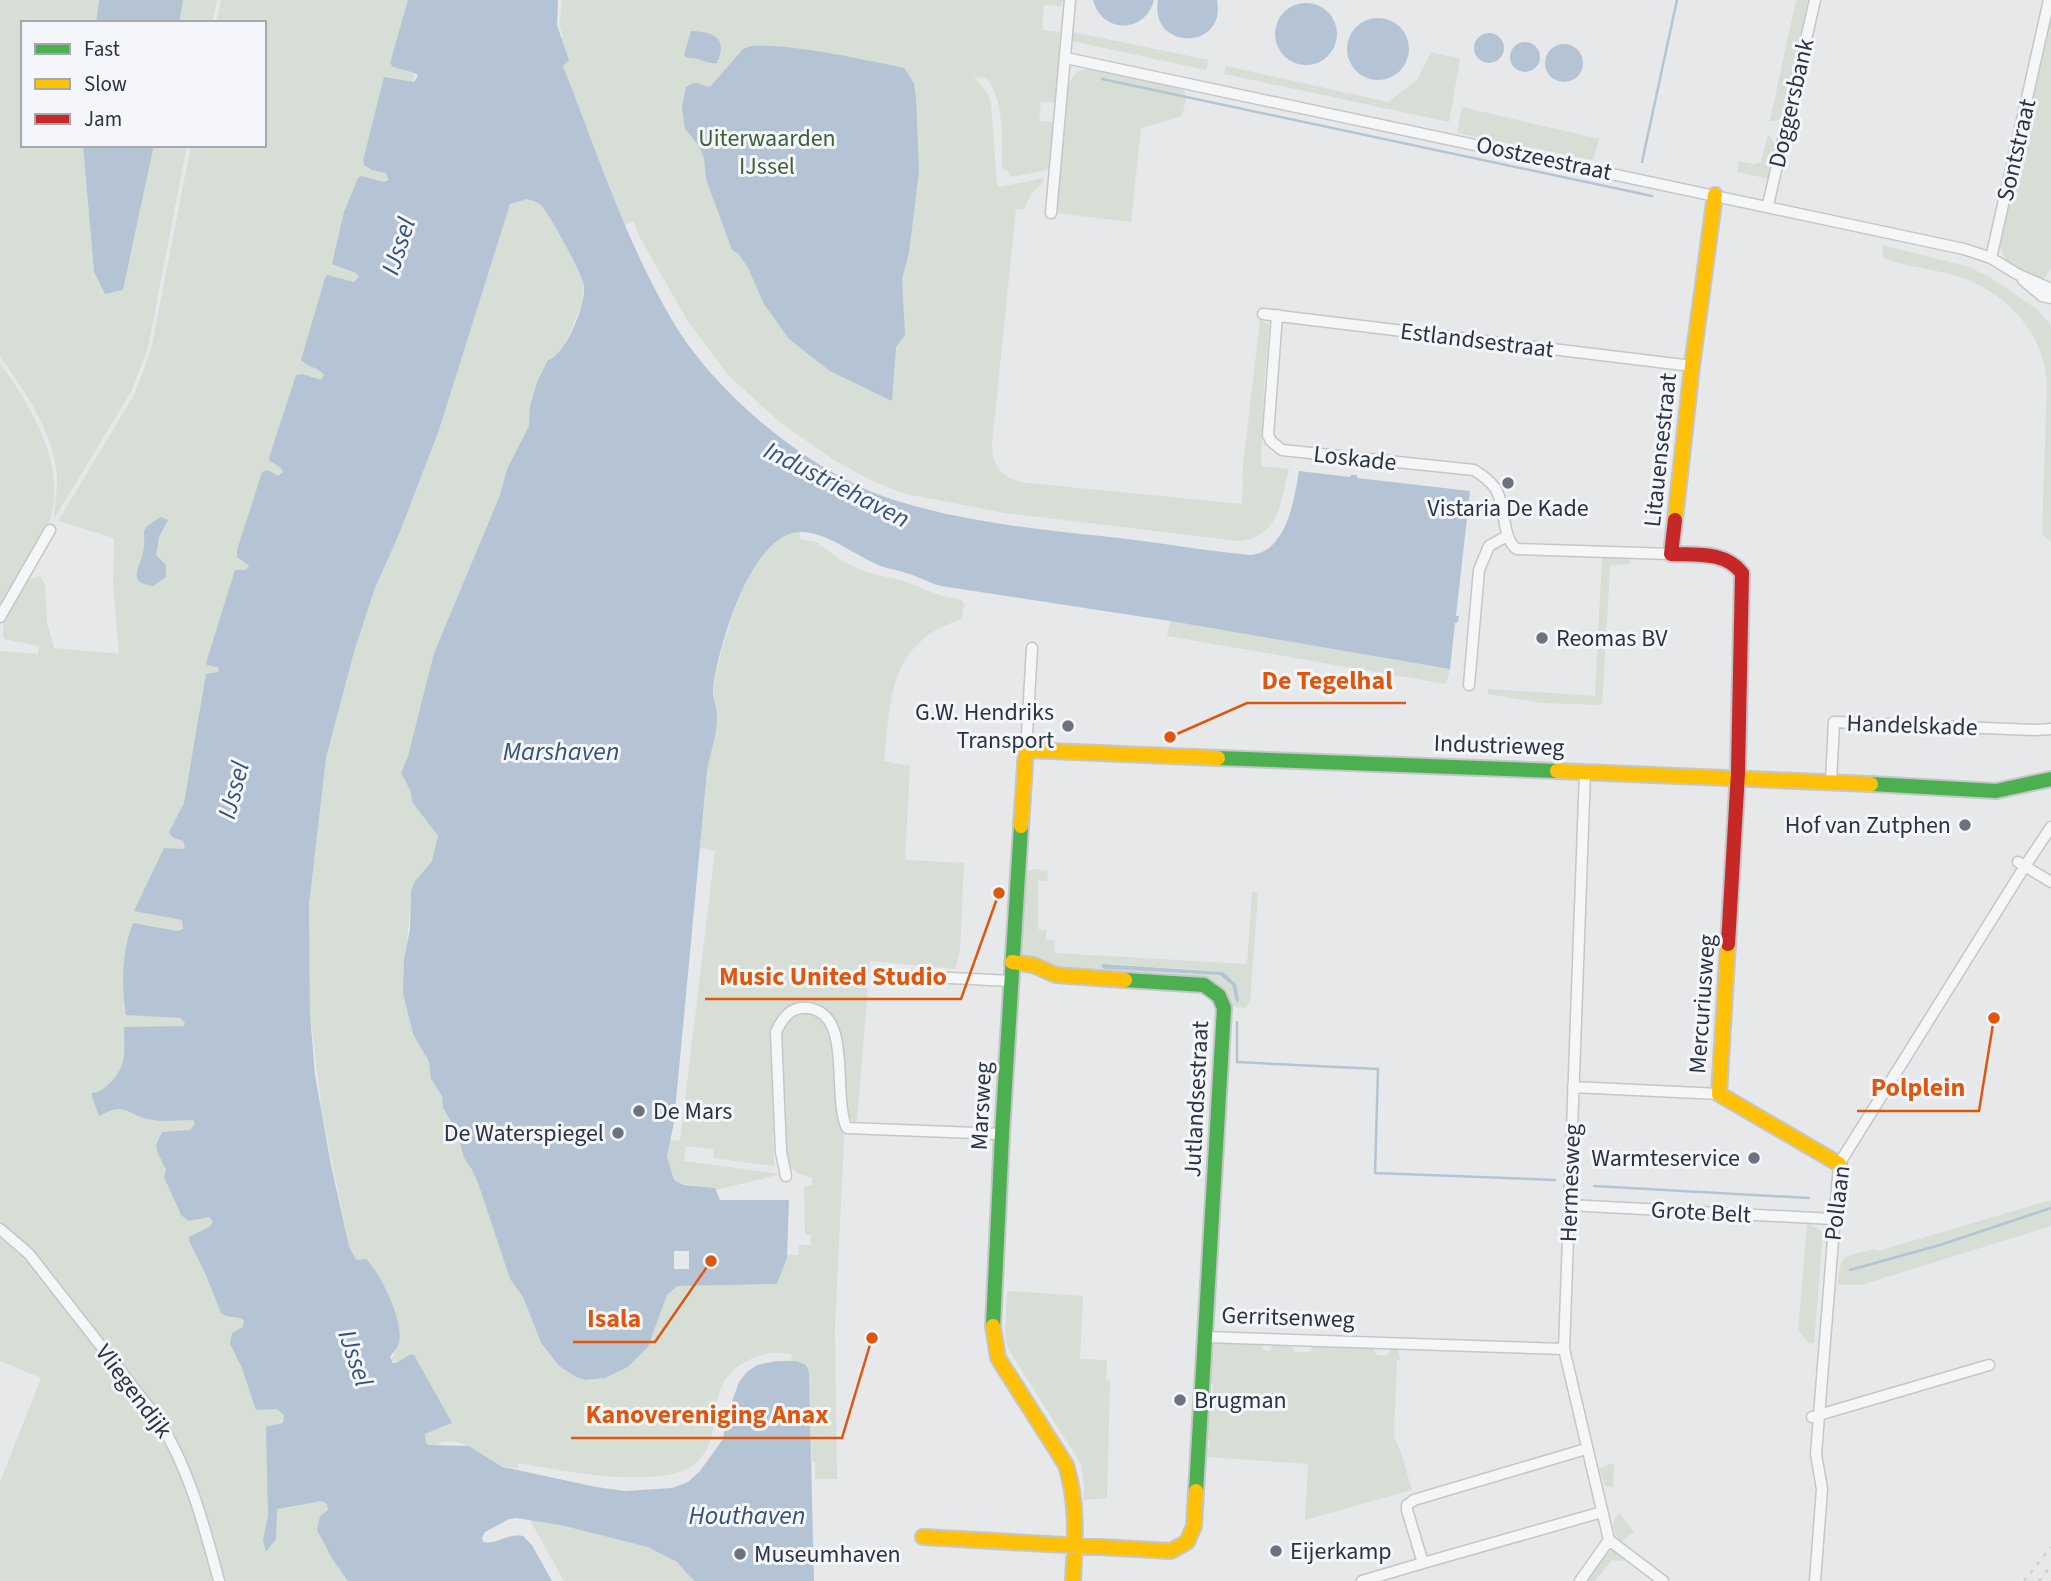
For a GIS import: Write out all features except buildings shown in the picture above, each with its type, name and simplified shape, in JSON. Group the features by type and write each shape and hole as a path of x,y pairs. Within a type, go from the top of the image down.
{"street":[{"path":"1052,213 1070,0"},
{"name":"Doggersbank","path":"1768,205 1815,0"},
{"name":"Sontstraat","path":"1991,258 2049,0"},
{"name":"Oostzeestraat","path":"1066,58 1768,205 1964,249 1991,258 2017,274 2051,289"},
{"name":"Litauensestraat","path":"1714,195 1671,554 1728,558 1738,565 1742,573 1738,778"},
{"name":"Oostzeestraat","path":"2017,274 2032,289 2051,298"},
{"name":"Estlandsestraat","path":"1263,314 1692,366"},
{"name":"Loskade","path":"1277,315 1268,435 1282,450 1474,470 1494,487 1500,497 1507,536 1511,545 1517,549 1671,554"},
{"path":"0,617 50,530"},
{"path":"1469,685 1479,569 1489,545 1507,536"},
{"name":"Marsweg","path":"1032,648 1002,1134 993,1345 998,1358 1066,1465 1073,1490 1073,1581"},
{"name":"Handelskade","path":"1831,783 1834,722 2051,729"},
{"name":"Industrieweg","path":"1026,750 1996,791 2051,779"},
{"name":"Industrieweg","path":"1970,788 2051,769"},
{"name":"Hermesweg","path":"1585,772 1564,1349 1609,1540"},
{"name":"Mercuriusweg","path":"1738,778 1719,1094 1839,1164"},
{"name":"Pollaan","path":"2042,838 2051,820"},
{"name":"Pollaan","path":"1815,1581 1822,1489 1816,1454 1815,1416 1839,1164 2022,864 2051,827"},
{"path":"2022,864 2051,882"},
{"name":"Jutlandsestraat","path":"1012,962 1033,965 1056,975 1204,985 1214,990 1221,998 1224,1013 1206,1337"},
{"path":"910,976 1011,981"},
{"path":"786,1176 781,1152 776,1032 782,1020 801,1007 822,1012 831,1021 836,1036 842,1115 847,1128 1002,1134"},
{"path":"1573,1087 1719,1094"},
{"name":"Grote Belt","path":"1569,1205 1833,1219"},
{"name":"Vliegendijk","path":"0,1230 29,1254 165,1431 184,1468 219,1581"},
{"name":"Gerritsenweg","path":"1075,1546 1171,1551 1183,1546 1190,1538 1194,1526 1206,1337 1564,1349"},
{"path":"1815,1416 1989,1365"},
{"path":"1423,1563 1407,1510 1410,1502 1586,1449"},
{"path":"1362,1581 1602,1512"},
{"path":"923,1537 1075,1546"},
{"path":"1580,1581 1609,1540 1662,1581"}],"green space":[{"path":"0,0 99,0 96,21 21,21 21,147 83,147 94,272 105,294 131,254 154,147 187,147 148,348 131,392 54,519 57,476 50,444 37,413 0,357"},
{"path":"183,0 217,0 212,21 179,21"},
{"path":"221,0 432,0 359,283 221,669 371,1581 223,1581 193,1480 166,1424 0,1225 0,651 38,654 39,646 4,639 4,620 19,587 40,576 45,585 47,622 54,648 119,654 113,583 114,538 58,521 134,395 151,350 191,147 266,147 266,21 216,21"},
{"name":"Uiterwaarden IJssel","path":"562,0 1063,0 1062,6 1044,5 1042,30 1060,32 1057,102 1041,102 1039,121 1055,122 1050,168 1012,177 1008,171 1002,169 1002,134 997,98 986,78 974,77 988,94 991,103 997,184 1000,187 1044,178 1042,184 1031,194 1024,209 1016,209 992,443 997,466 1012,479 1028,483 1242,504 1243,465 1260,320 1269,325 1261,466 1289,469 1280,505 1270,525 1253,538 1239,541 1005,513 906,494 872,481 834,460 781,423 730,377 689,323 639,236 634,221 569,251 584,283 582,304 563,348 537,382 530,406 529,426 507,469 500,495 434,653 408,756 401,773 411,792 412,802 438,836 432,861 411,892 403,994 413,1034 429,1062 431,1079 442,1096 443,1108 457,1133 464,1158 478,1183 510,1279 523,1297 541,1344 559,1366 585,1380 605,1378 628,1367 648,1347 667,1295 679,1286 777,1284 788,1255 798,1255 799,1245 811,1245 811,1235 805,1235 804,1187 812,1185 812,1178 797,1173 785,1161 778,1035 792,1017 799,1013 813,1014 827,1026 833,1037 844,1140 835,1328 837,1479 815,1479 809,1372 796,1361 790,1361 793,1355 782,1353 751,1359 735,1369 724,1381 707,1450 697,1462 682,1471 662,1476 637,1477 584,1474 518,1463 518,1468 509,1468 460,1443 443,1442 434,1446 426,1443 425,1434 450,1425 398,1362 391,1360 400,1341 361,1260 356,1260 351,1254 322,1113 310,1014 309,905 326,758 354,652 375,588 400,532 439,430 506,213 511,204 533,197 563,36 559,26"},
{"path":"1796,0 1808,0 1783,117 1770,121"},
{"path":"2051,8 2051,267 2043,281 2022,272 2010,263 2000,244"},
{"path":"1072,32 1209,60 1206,70 1072,41"},
{"path":"1431,52 1460,59 1449,122 1224,74 1226,66 1388,102 1417,80"},
{"path":"1093,68 1178,86 1184,90 1186,100 1182,116 1141,128 1131,222 1056,213 1069,82 1078,71"},
{"path":"1462,107 1599,139 1593,160 1457,133"},
{"path":"1768,134 1777,147 1769,179 1737,172 1739,161 1753,164 1761,162"},
{"path":"1882,245 1969,267 1991,278 2038,310 2051,326 2051,542 2042,534 2047,383 2044,364 2030,331 2006,303 1991,292 1957,276 1883,258"},
{"path":"0,363 35,420 51,462 54,484 53,506 47,528 0,613"},
{"path":"800,531 800,539 816,542 842,561 866,572 904,581 939,595 961,600 964,604 962,619 938,629 920,642 907,657 893,694 884,761 910,766 905,860 964,863 960,951 955,969 870,961 857,1121 853,1121 846,1113 836,1023 824,1010 782,1014 775,1022 771,1035 774,1166 713,1158 714,1149 686,1146 684,1161 781,1174 716,1190 674,1180 667,1157 670,1140 680,1141 715,851 700,848 709,756 717,715 713,688 738,600 755,564 785,535"},
{"path":"1602,557 1630,558 1630,564 1611,565 1610,569 1602,705 1541,703 1488,694 1488,689 1595,696"},
{"path":"1170,621 1450,669 1446,684 1167,636"},
{"path":"1036,869 1048,871 1047,881 1038,881 1038,929 1046,930 1046,940 1054,940 1055,953 1247,964 1252,892 1258,893 1250,1002 1246,1008 1235,1007 1227,1001 1220,989 1066,973 1022,958 1018,930 1025,872","holes":["1111,964 1215,971 1233,980 1237,1002 1230,982 1221,975 1107,969"]},
{"path":"2051,1200 2051,1226 1861,1285 1838,1285 1840,1267 1850,1255 1874,1249 1878,1251"},
{"path":"1807,1224 1823,1233 1814,1343 1809,1344 1798,1330"},
{"path":"0,1237 29,1264 147,1413 169,1445 184,1477 213,1581 0,1581 0,1482 41,1378 0,1361"},
{"path":"1007,1291 1083,1296 1080,1359 1107,1360 1106,1380 1110,1381 1107,1498 1083,1500 1081,1464 1007,1347"},
{"path":"1221,1342 1259,1343 1264,1350 1270,1351 1272,1346 1277,1344 1291,1345 1295,1352 1311,1352 1312,1347 1317,1345 1371,1347 1377,1355 1386,1356 1392,1348 1398,1350 1400,1360 1397,1360 1394,1437 1412,1490 1305,1520 1308,1464 1208,1457 1205,1464 1205,1448 1209,1448 1210,1441 1205,1440 1208,1401 1212,1399 1213,1384 1207,1379 1210,1349"},
{"path":"1614,1463 1613,1487 1605,1486 1599,1468"},
{"path":"1619,1513 1634,1532 1621,1542 1614,1528 1614,1520"},
{"path":"530,1520 619,1537 642,1545 663,1554 680,1566 694,1581 564,1581"},
{"path":"1612,1550 1623,1556 1623,1561 1612,1560 1595,1581 1585,1581 1605,1554"}],"water":[{"path":"99,0 183,0 179,21 96,21"},
{"path":"408,0 558,0 557,25 569,60 563,66 626,227 672,320 713,376 768,428 799,451 863,488 922,508 977,520 1250,555 1263,552 1273,545 1287,523 1299,471 1350,477 1357,475 1357,478 1470,491 1456,616 1459,616 1458,622 1455,623 1450,669 1170,621 941,586 881,566 833,541 803,532 785,536 768,549 753,569 730,620 713,688 717,721 707,772 674,1122 667,1157 674,1180 684,1185 715,1188 720,1200 789,1200 787,1258 777,1284 678,1286 667,1295 648,1347 628,1367 605,1378 585,1380 559,1366 541,1343 523,1297 510,1279 478,1183 464,1158 457,1132 443,1108 442,1096 431,1079 429,1062 413,1034 403,994 411,891 415,881 432,861 438,836 412,802 411,792 401,773 408,756 434,653 500,495 507,469 529,426 530,406 537,382 548,360 562,349 574,328 584,294 578,270 541,205 527,199 510,204 439,430 400,532 375,588 354,652 326,758 309,905 310,1014 315,1075 331,1165 349,1246 356,1260 366,1259 372,1266 395,1311 400,1334 397,1348 390,1357 393,1363 414,1355 452,1423 425,1434 426,1443 430,1445 469,1446 503,1467 596,1487 625,1491 672,1488 688,1482 700,1471 723,1439 728,1412 739,1382 747,1372 757,1365 776,1361 796,1361 806,1365 809,1372 814,1581 694,1581 677,1562 648,1547 565,1526 517,1518 509,1519 485,1532 483,1542 523,1536 532,1545 552,1581 348,1581 317,1530 320,1516 328,1510 327,1504 322,1501 277,1509 276,1539 266,1552 263,1541 268,1516 266,1427 283,1423 284,1415 277,1409 256,1410 242,1368 230,1344 232,1333 243,1327 244,1320 221,1313 189,1241 189,1237 209,1227 213,1222 209,1217 189,1221 181,1215 164,1177 166,1170 156,1145 162,1132 190,1130 195,1124 193,1120 153,1120 122,1109 108,1111 99,1116 91,1093 106,1086 123,1063 124,1027 184,1026 185,1023 180,1018 126,1015 123,981 127,945 133,923 177,931 183,929 182,920 134,911 164,848 185,847 183,841 172,837 169,832 184,803 206,674 219,672 218,667 206,663 235,570 249,567 237,557 237,550 262,472 268,470 278,476 283,472 269,458 296,375 302,374 321,380 324,375 301,360 325,278 327,275 354,282 359,277 356,273 332,264 344,212 358,178 361,176 384,182 388,180 386,173 372,170 364,165 363,161 384,77 414,82 418,76 393,67 390,63"},
{"path":"1093,0 1154,0 1142,19 1124,25 1105,19"},
{"path":"1158,0 1217,0 1217,17 1211,29 1200,36 1175,36 1165,29 1158,17"},
{"path":"1306,3 1328,12 1337,34 1328,56 1306,65 1284,56 1275,34 1284,12"},
{"path":"1378,18 1400,27 1409,49 1400,71 1378,80 1356,71 1347,49 1356,27"},
{"path":"691,31 707,33 717,38 721,48 717,63 687,58 684,55"},
{"path":"1489,33 1500,37 1504,48 1500,59 1489,63 1478,59 1474,48 1478,37"},
{"path":"1525,42 1536,46 1540,57 1536,68 1525,72 1514,68 1510,57 1514,46"},
{"path":"1564,44 1577,50 1583,63 1577,76 1564,82 1551,76 1545,63 1551,50"},
{"path":"751,46 807,50 904,68 914,83 919,171 909,253 902,279 905,335 896,347 892,401 830,371 789,339 764,304 748,268 739,254 732,250 706,179 704,158 699,146 685,129 682,107 686,87 696,83 710,87 743,49"},
{"path":"83,147 154,147 123,290 105,294 94,272"},
{"path":"161,517 168,520 159,537 156,555 166,565 166,577 153,586 140,581 137,574 143,553 145,529"},
{"path":"1102,964 1223,972 1236,984 1239,1001 1236,1002 1232,985 1220,975 1107,969 1102,968"}],"pier":[{"path":"674,1251 689,1251 689,1269 674,1269"}],"waterway":[{"path":"1642,162 1677,0"},
{"path":"1102,79 1652,196"},
{"path":"1237,1022 1237,1062 1378,1069 1375,1173 1555,1180"},
{"path":"1594,1186 1809,1198"},
{"path":"1850,1270 1940,1245 2051,1208"}],"railway":[{"path":"2024,1581 2051,1547"},
{"path":"2039,1581 2051,1566"}],"traffic: fast":[{"path":"1218,758 1557,771"},
{"path":"1871,784 1996,791 2051,779"},
{"path":"993,1326 1021,826"},
{"path":"1125,980 1204,985 1219,996 1224,1008 1196,1491"}],"traffic: slow":[{"path":"1675,520 1715,195"},
{"path":"1021,826 1026,750 1218,758"},
{"path":"1557,771 1871,784"},
{"path":"1728,944 1719,1094 1839,1164"},
{"path":"1012,962 1033,965 1056,975 1125,980"},
{"path":"993,1326 998,1358 1066,1465 1074,1508 1073,1581"},
{"path":"923,1537 1171,1551 1187,1542 1194,1526 1196,1491"}],"traffic: jam":[{"path":"1675,520 1671,554 1719,558 1742,573 1738,772 1728,944"}],"place":[{"name":"Vistaria De Kade","path":"1508,483"},
{"name":"Reomas BV","path":"1542,638"},
{"name":"G.W. Hendriks Transport","path":"1068,726"},
{"name":"De Tegelhal","path":"1170,737"},
{"name":"Hof van Zutphen","path":"1965,825"},
{"name":"Music United Studio","path":"999,893"},
{"name":"Polplein","path":"1994,1018"},
{"name":"De Mars","path":"639,1111"},
{"name":"De Waterspiegel","path":"618,1133"},
{"name":"Warmteservice","path":"1754,1158"},
{"name":"Isala","path":"711,1261"},
{"name":"Kanovereniging Anax","path":"872,1338"},
{"name":"Brugman","path":"1180,1400"},
{"name":"Eijerkamp","path":"1276,1551"},
{"name":"Museumhaven","path":"740,1554"}],"water label":[{"name":"IJssel","path":"398,246"},
{"name":"Industriehaven","path":"837,484"},
{"name":"Marshaven","path":"561,751"},
{"name":"IJssel","path":"233,790"},
{"name":"IJssel","path":"356,1358"},
{"name":"Houthaven","path":"747,1515"}]}
